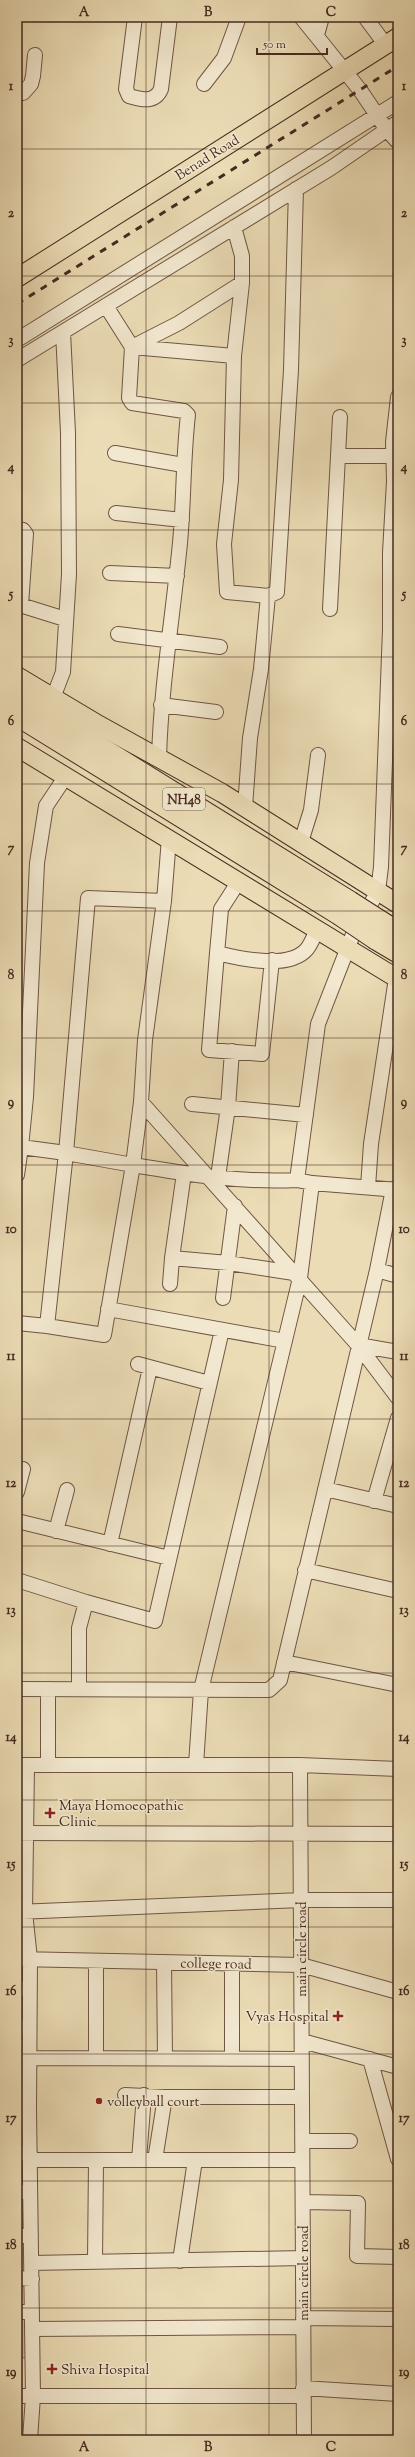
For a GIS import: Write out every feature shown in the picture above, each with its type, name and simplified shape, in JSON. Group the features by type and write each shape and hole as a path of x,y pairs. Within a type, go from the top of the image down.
{"highway":[{"name":"NH48","path":"17,696 345,908"},
{"name":"NH48","path":"17,715 387,932 398,952"}],"main road":[{"name":"Benad Road","path":"17,278 392,41"},
{"path":"17,676 245,807 398,904"},
{"path":"19,754 66,776 397,978"}],"street":[{"path":"135,17 126,89 129,96 141,100 155,97 161,89 170,17"},
{"path":"204,84 224,58 240,17"},
{"path":"301,17 317,35 377,114 392,126 398,142"},
{"path":"317,35 322,17"},
{"path":"365,17 392,41"},
{"path":"17,93 23,93 31,84 35,55"},
{"path":"17,340 398,102"},
{"path":"17,360 296,189 392,126"},
{"path":"234,227 242,256 242,283 234,356 231,480 224,544 227,592 268,596 277,592 291,370 296,189"},
{"path":"132,347 179,323 242,283"},
{"path":"106,306 132,347 129,398 132,403 184,411 188,415 183,465 184,494 182,520 171,643 161,705 159,758"},
{"path":"53,698 63,672 70,545 67,383 63,332"},
{"path":"132,347 234,356"},
{"path":"297,1180 318,1024 347,948 378,891 381,867 394,608 394,456 398,397"},
{"path":"330,609 340,418"},
{"path":"115,453 183,465"},
{"path":"338,456 394,456"},
{"path":"116,513 182,520"},
{"path":"17,529 23,530 26,534 19,604 65,619"},
{"path":"110,573 177,576"},
{"path":"245,807 250,738 261,669 268,596"},
{"path":"118,634 171,643 220,648"},
{"path":"161,705 216,712"},
{"path":"302,842 311,810 318,755"},
{"path":"17,1175 19,1147 26,1097 37,862 46,806 66,776"},
{"path":"17,1323 47,1326 104,1336 133,1165 141,1102 145,1040 164,901 169,838"},
{"path":"239,881 221,909 209,1050 262,1054 272,960"},
{"path":"47,1326 66,1153 88,898 164,901"},
{"path":"217,953 244,959 289,961 306,950 317,930"},
{"path":"368,1187 371,1144 397,978"},
{"path":"214,1176 228,1107 232,1051"},
{"path":"141,1102 214,1176 235,1206 358,1345 398,1398"},
{"path":"192,1104 306,1115"},
{"path":"17,1689 269,1690 280,1680 305,1570 326,1489 358,1345 396,1190 312,1183 297,1180 272,1181 184,1174 66,1153 19,1147"},
{"path":"170,1284 172,1258 184,1174"},
{"path":"196,1765 201,1690 285,1341 312,1183"},
{"path":"223,1298 235,1206"},
{"path":"172,1258 228,1263 297,1276"},
{"path":"377,1270 398,1276"},
{"path":"108,1308 285,1341"},
{"path":"17,1580 86,1602 155,1621 222,1330"},
{"path":"358,1345 398,1352"},
{"path":"110,1544 144,1366 209,1383"},
{"path":"374,1501 398,1418"},
{"path":"17,1492 23,1469"},
{"path":"326,1489 398,1506"},
{"path":"56,1531 67,1490"},
{"path":"17,1521 169,1558"},
{"path":"305,1570 398,1590"},
{"path":"79,1689 79,1628 86,1602"},
{"path":"284,1662 398,1685"},
{"path":"48,1689 48,1765"},
{"path":"30,2440 33,2396 32,2279 31,2263 24,2236 25,2155 23,2110 25,2064 23,2027 24,1959 21,1912 22,1765 300,1765 398,1769"},
{"name":"main circle road","path":"300,1765 304,2440"},
{"path":"22,1833 398,1834"},
{"path":"21,1912 301,1900 398,1900"},
{"name":"college road","path":"24,1959 301,1965 398,1992"},
{"path":"96,1961 96,2058"},
{"path":"164,1962 165,2058"},
{"path":"232,1964 232,2059"},
{"path":"302,2041 398,2067"},
{"path":"25,2064 96,2058 302,2059"},
{"path":"370,2059 398,2159"},
{"path":"125,2096 302,2097"},
{"path":"139,2160 144,2096"},
{"path":"155,2160 165,2097"},
{"path":"302,2141 350,2141"},
{"path":"25,2155 96,2160 302,2160"},
{"path":"95,2261 96,2160"},
{"path":"180,2261 195,2160"},
{"path":"303,2202 358,2203 357,2256 398,2257"},
{"path":"31,2263 303,2258"},
{"path":"17,2278 32,2279"},
{"path":"17,2312 32,2312"},
{"path":"32,2329 398,2319"},
{"path":"17,2396 304,2392 398,2394"}],"shaded area":[{"path":"29,2316 30,2358 17,2358 17,2317"}],"railway":[{"path":"17,304 398,66"}],"place":[{"name":"Maya Homoeopathic Clinic","path":"50,1813"},
{"name":"Vyas Hospital","path":"338,2016"},
{"name":"volleyball court","path":"99,2101"},
{"name":"Shiva Hospital","path":"52,2369"}]}
